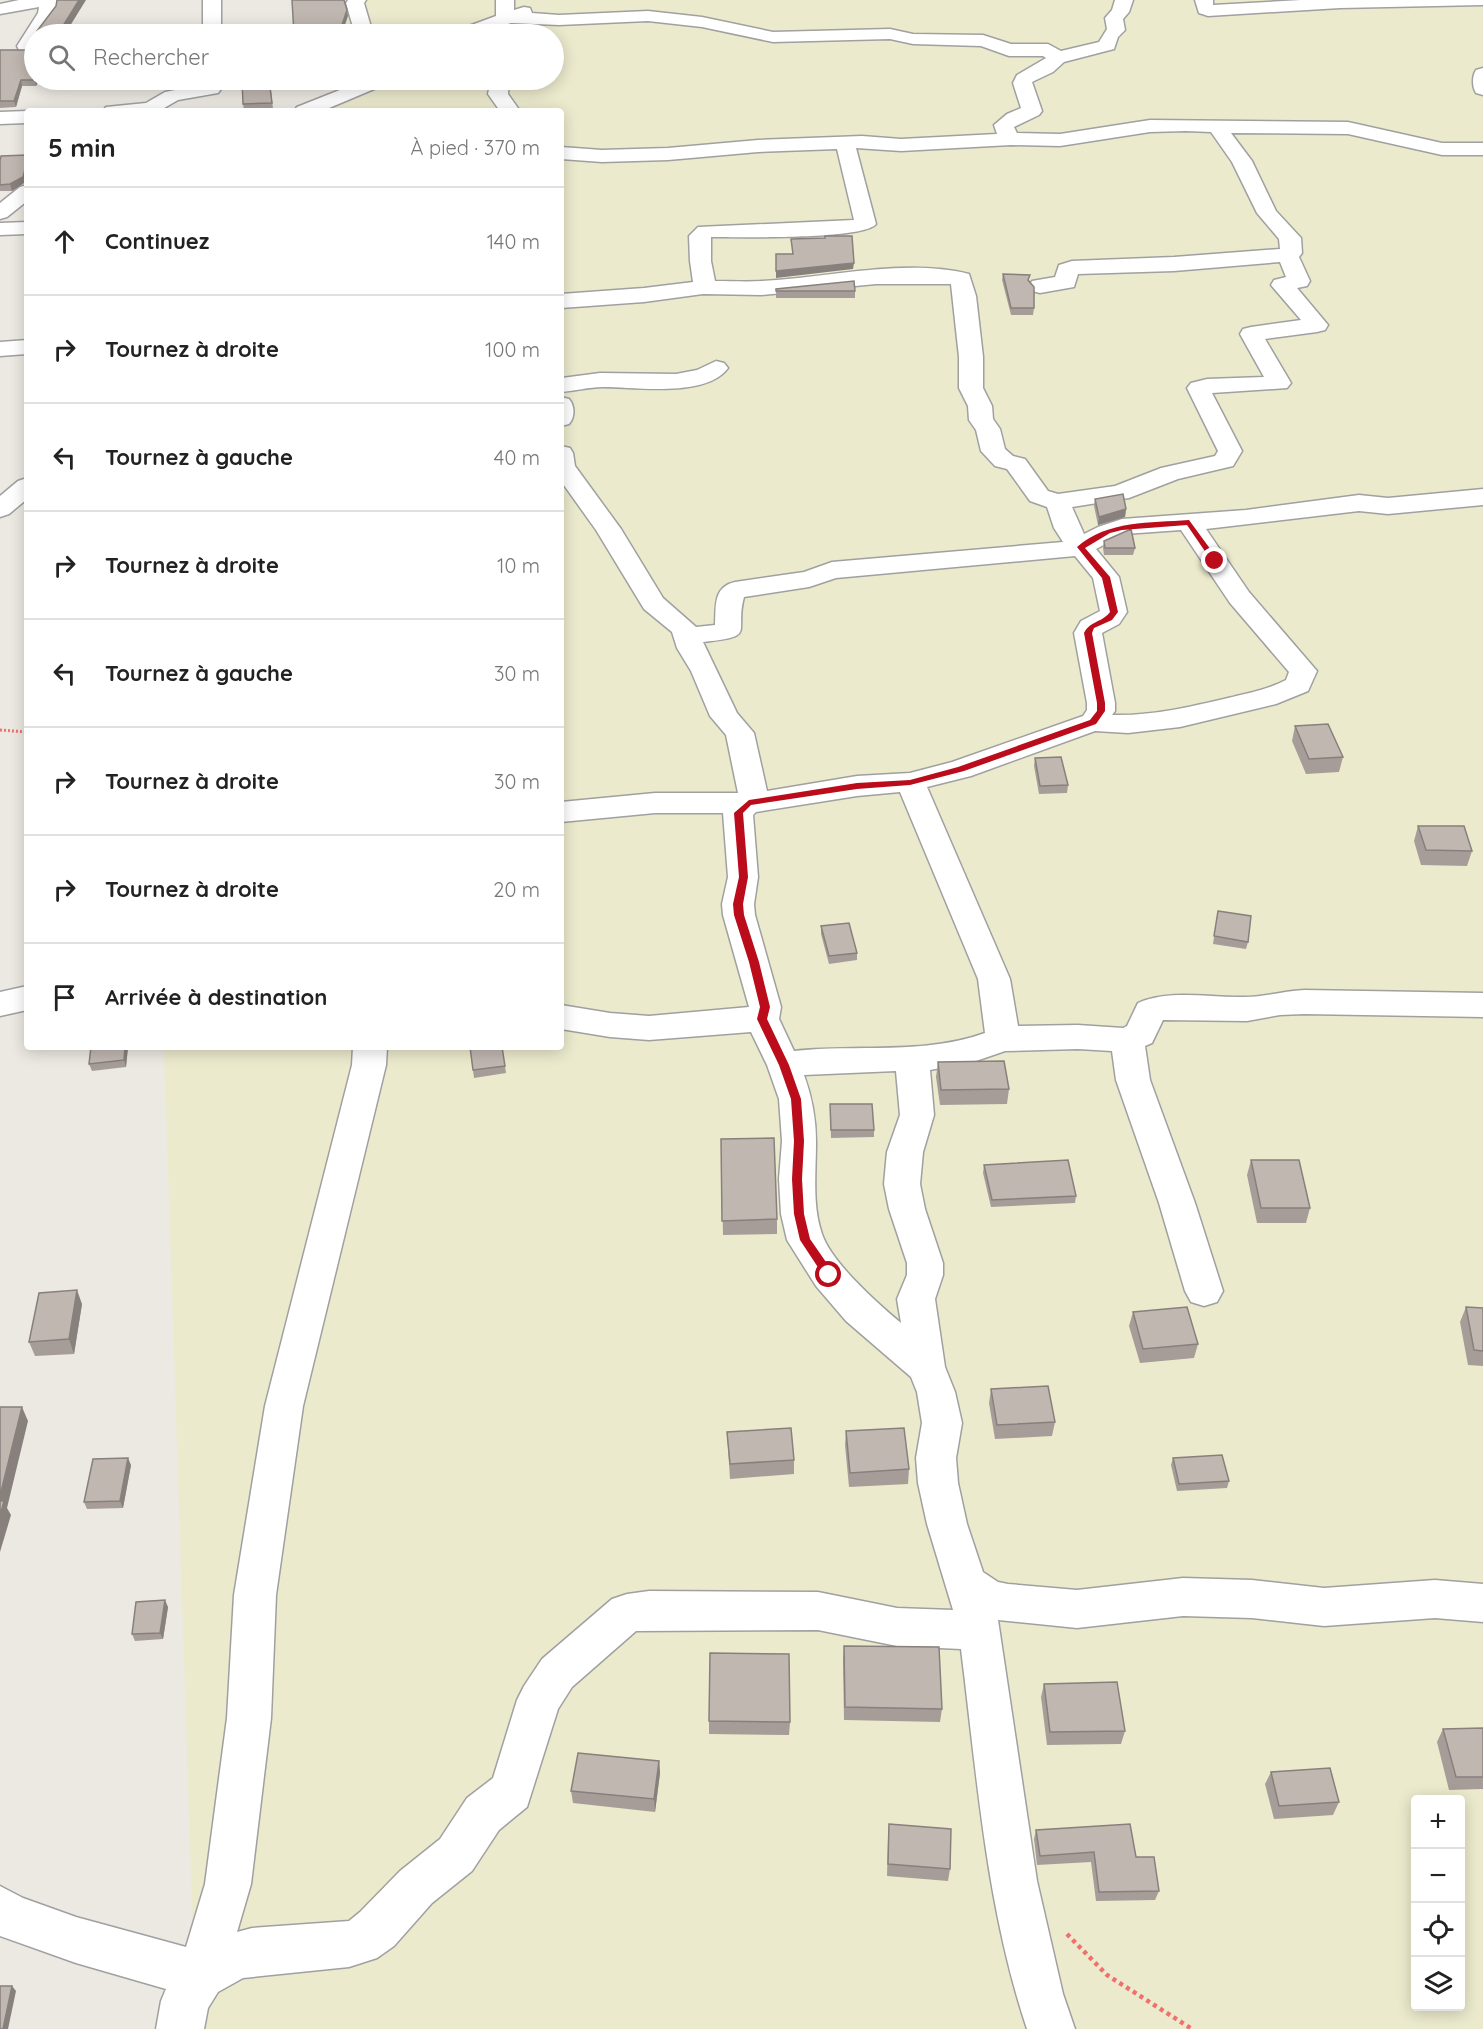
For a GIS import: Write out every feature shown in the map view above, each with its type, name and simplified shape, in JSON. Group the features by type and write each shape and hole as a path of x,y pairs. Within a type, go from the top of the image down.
{"street":[{"path":"0,9 47,0 47,13 41,24"},
{"path":"357,0 355,3 361,24"},
{"path":"1011,139 1004,125 1032,111 1022,83 1024,79 1046,68 1057,58 1107,45 1110,35 1116,30 1114,18 1120,12 1124,0"},
{"path":"1204,0 1205,9 1208,11 1375,1 1481,0"},
{"path":"480,24 505,9 524,12 544,1"},
{"path":"206,4 212,24"},
{"path":"505,9 558,20 648,16 702,22 740,31 788,38 890,34 913,39 983,41 1009,50 1048,50 1057,58"},
{"path":"7,49 24,47"},
{"path":"1483,74 1483,89"},
{"path":"312,108 358,90"},
{"path":"499,90 498,94 508,108"},
{"path":"151,108 165,97 212,92"},
{"path":"0,118 24,117"},
{"path":"564,153 591,156 668,154 758,146 862,142 909,144 1011,139 1060,140 1150,126 1186,125 1348,128 1442,148 1483,149"},
{"path":"1040,286 1066,282 1066,270 1074,267 1174,264 1291,253 1290,238 1267,213 1242,161 1217,127"},
{"path":"703,287 706,279 700,261 702,249 700,236 705,231 783,231 866,224 849,153 843,143"},
{"path":"0,213 24,193"},
{"path":"0,229 24,228"},
{"path":"564,301 644,295 703,287 761,288 876,277 934,276 961,279 965,296 971,357 971,388 980,406 981,420 988,429 993,451 1004,461 1016,464 1039,496 1056,502 1120,493 1170,473 1224,461 1230,451 1229,446 1222,440 1199,388 1279,383 1251,334 1317,325 1282,285 1299,281 1287,255"},
{"path":"0,349 24,347"},
{"path":"564,387 590,381 633,382 689,378 707,375 716,368"},
{"path":"564,467 608,530 653,603 683,627 724,716 740,733 753,796 738,813 743,877 738,904 739,915 765,1007 762,1019 784,1065 796,1099 799,1141 797,1179 799,1214 805,1240 829,1275 860,1310 926,1367"},
{"path":"0,509 24,489"},
{"path":"688,636 726,631 729,628 730,595 740,588 784,584 809,579 832,570 1081,547 1107,532 1122,527 1189,523 1359,502 1388,506 1483,497"},
{"path":"1056,502 1063,512 1067,528 1106,577 1114,612 1109,618 1091,627 1088,633 1101,703 1101,711 1093,722"},
{"path":"564,812 655,803 749,803 857,786 910,782 961,769 1093,722 1109,725 1180,720 1290,690 1298,685 1303,676 1303,670 1239,597 1189,523"},
{"path":"910,782 994,979 1003,1039"},
{"path":"0,1004 24,999"},
{"path":"784,1065 826,1060 912,1059 976,1049 1003,1039 1078,1037 1127,1040 1140,1034 1150,1011 1157,1008 1247,1009 1280,1003 1304,1002 1483,1005"},
{"path":"564,1017 610,1025 649,1028 762,1019"},
{"path":"1127,1040 1134,1080 1178,1203 1204,1291"},
{"path":"180,2029 184,2001 201,1975 228,1884 249,1718 255,1595 284,1406 332,1220 369,1065 370,1050"},
{"path":"912,1059 916,1115 905,1152 902,1185 907,1209 925,1263 925,1275 916,1299 926,1367 936,1392 942,1423 936,1458 938,1483 947,1524 980,1630 1014,1881 1039,1994 1051,2029"},
{"path":"967,1585 989,1599 1008,1603 1077,1609 1183,1596 1252,1599 1324,1607 1435,1599 1483,1603"},
{"path":"0,1909 9,1916 76,1940 201,1975 235,1956 252,1952 349,1944 360,1941 378,1929 416,1887 456,1854 483,1814 511,1792 539,1700 557,1673 569,1661 627,1613 649,1610 818,1611 897,1627 980,1630"}],"path":[{"path":"0,730 24,732"},
{"path":"1060,1928 1107,1975 1192,2029"}],"green space":[{"path":"303,0 1483,0 1483,2029 196,2029 164,1050 564,1050 564,108 326,108 336,90 564,90 564,24 323,24"}],"building":[{"path":"57,0 79,0 64,24 42,24 56,6"},
{"path":"292,0 344,0 347,10 342,24 293,24"},
{"path":"0,50 24,50 24,80 21,80 14,101 0,101"},
{"path":"242,90 270,90 272,103 243,104"},
{"path":"24,155 23,177 10,184 0,185 1,156"},
{"path":"825,236 852,236 854,263 776,271 776,254 793,254 791,239 825,238"},
{"path":"1003,274 1030,275 1028,280 1034,287 1034,308 1011,308"},
{"path":"854,281 855,291 776,291 776,289"},
{"path":"1123,494 1126,509 1099,517 1095,499"},
{"path":"1131,529 1135,548 1105,548 1104,541"},
{"path":"1328,724 1343,757 1309,759 1295,726"},
{"path":"1061,757 1068,785 1040,786 1035,758"},
{"path":"1418,826 1464,826 1472,851 1426,850"},
{"path":"1218,911 1251,916 1248,942 1214,936"},
{"path":"849,923 857,953 829,956 821,926"},
{"path":"91,1050 125,1050 124,1060 89,1064"},
{"path":"470,1050 502,1050 505,1066 473,1070"},
{"path":"1004,1061 1009,1089 941,1090 938,1062"},
{"path":"830,1104 872,1104 874,1130 831,1130"},
{"path":"774,1138 777,1219 722,1221 721,1139"},
{"path":"1068,1160 1076,1196 992,1200 984,1165"},
{"path":"1251,1160 1299,1160 1310,1208 1261,1208"},
{"path":"77,1290 69,1339 29,1342 39,1293"},
{"path":"1187,1307 1198,1344 1143,1349 1133,1312"},
{"path":"1466,1307 1483,1308 1483,1351 1474,1350"},
{"path":"1048,1386 1055,1422 997,1425 991,1389"},
{"path":"0,1407 22,1407 0,1496"},
{"path":"791,1428 794,1460 730,1464 727,1432"},
{"path":"904,1428 909,1469 850,1473 846,1431"},
{"path":"1222,1455 1229,1481 1179,1484 1173,1458"},
{"path":"128,1458 120,1501 84,1502 93,1459"},
{"path":"0,1501 4,1501 0,1516"},
{"path":"165,1600 160,1633 132,1634 136,1602"},
{"path":"844,1646 939,1647 942,1709 845,1707"},
{"path":"710,1653 789,1654 790,1722 709,1721"},
{"path":"1117,1682 1125,1731 1050,1732 1044,1684"},
{"path":"1483,1728 1483,1777 1456,1777 1443,1729"},
{"path":"578,1753 659,1761 654,1799 571,1791"},
{"path":"1330,1768 1339,1802 1279,1806 1271,1772"},
{"path":"889,1824 951,1829 950,1869 888,1864"},
{"path":"1130,1824 1136,1857 1154,1857 1159,1891 1099,1892 1094,1852 1040,1856 1036,1830"},
{"path":"0,1986 12,1986 3,2029 0,2029"}],"route":[{"path":"829,1275 805,1240 799,1214 797,1179 799,1141 796,1099 784,1065 762,1019 765,1007 739,915 738,904 743,877 738,813 749,803 857,786 910,782 961,769 1093,722 1101,711 1101,703 1088,633 1091,627 1109,618 1114,612 1106,577 1081,547 1107,532 1122,527 1189,523 1215,561"}]}
